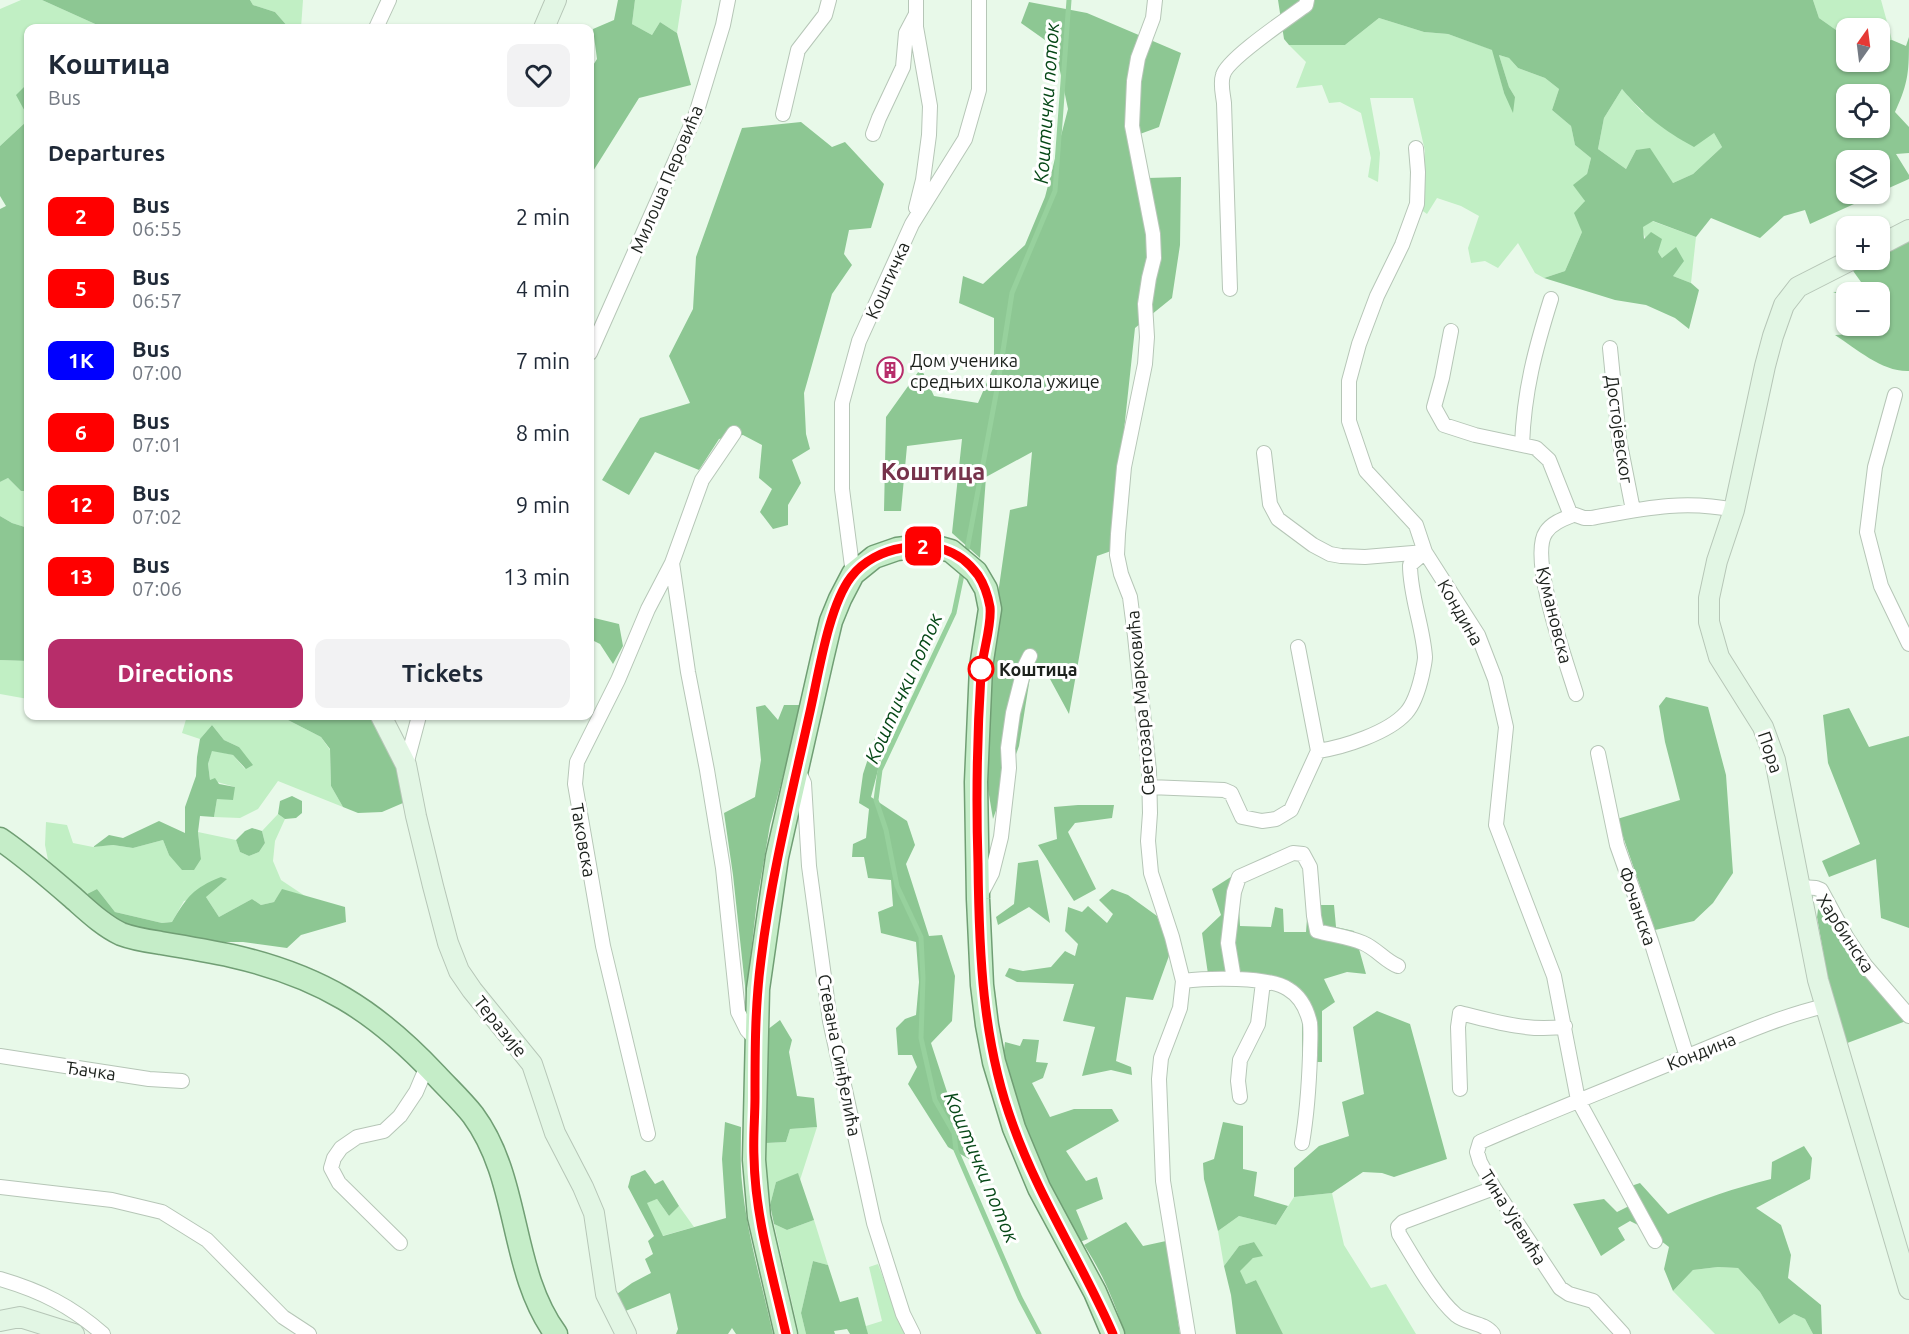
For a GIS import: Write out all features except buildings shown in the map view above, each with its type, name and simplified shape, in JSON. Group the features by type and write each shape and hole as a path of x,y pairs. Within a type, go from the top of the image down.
{"main road":[{"path":"786,1334 759,1217 754,1160 755,1039 758,989 777,857 831,621 840,599 854,574 874,557 897,549 930,545 951,551 976,572 986,590 990,609 981,668 978,725 976,782 978,899 987,1025 1003,1097 1039,1188 1095,1292 1113,1334"},
{"path":"0,839 40,869 88,911 122,934 249,960 312,981 349,1000 385,1026 468,1109 488,1143 506,1187 530,1286 545,1318 556,1334"}],"street":[{"path":"378,24 389,0"},
{"path":"546,24 556,0"},
{"name":"Милоша Перовића","path":"594,344 696,114 723,26 728,0"},
{"path":"783,114 798,50 825,15 830,0"},
{"name":"Коштичка","path":"854,574 842,489 842,403 859,341 912,224 965,139 979,90 979,0"},
{"name":"Светозара Марковића","path":"1155,0 1153,18 1138,58 1134,81 1132,126 1153,234 1154,258 1145,304 1147,337 1145,364 1124,468 1117,555 1130,597 1135,636 1149,787 1148,841 1151,873 1172,937 1183,981 1180,1008 1161,1058 1159,1079 1163,1181 1188,1334"},
{"path":"1230,289 1224,103 1221,87 1223,73 1239,56 1306,5 1307,0"},
{"path":"912,224 923,180 930,106 918,37 916,7"},
{"path":"873,134 903,67 906,33 916,7"},
{"name":"Кондина","path":"1416,148 1417,204 1402,245 1377,296 1359,344 1349,381 1349,421 1366,471 1416,525 1425,552 1478,635 1495,679 1506,727 1496,825 1554,976 1578,1100 1655,1241"},
{"path":"1890,240 1909,230"},
{"name":"Пора","path":"1836,268 1798,287 1784,305 1765,366 1734,510 1711,585 1708,610 1710,629 1719,657 1763,728 1770,745 1780,780 1811,945 1825,1006 1909,1289"},
{"path":"1522,445 1526,392 1551,299"},
{"path":"1450,331 1442,378 1434,407 1444,425 1475,435 1536,448 1549,460 1566,506 1573,515 1591,518 1672,504 1715,506 1734,510"},
{"name":"Достојевског","path":"1610,348 1619,439 1633,510"},
{"path":"1895,395 1875,466 1867,532 1881,586 1909,644"},
{"name":"Таковска","path":"648,1134 603,946 574,784 577,762 618,680 648,609 672,563 702,480 734,433"},
{"path":"1264,453 1270,504 1278,519 1313,545 1330,554 1341,556 1425,552"},
{"name":"Кумановска","path":"1573,515 1555,524 1545,533 1540,547 1548,595 1576,694"},
{"path":"1318,751 1334,749 1384,729 1406,713 1415,698 1425,658 1410,583 1410,565 1425,552"},
{"name":"Таковска","path":"672,563 688,672 723,868 738,1012 747,1030 755,1039"},
{"path":"1149,787 1224,790 1231,793 1242,817 1262,821 1276,819 1291,810 1318,751 1298,647"},
{"path":"978,899 992,873 1001,837 1013,713 1025,666 1030,656"},
{"name":"Теразије","path":"383,720 406,765 416,816 448,943 459,971 532,1064 555,1133 584,1188 594,1213 606,1294 626,1334"},
{"path":"406,765 417,720"},
{"name":"Фочанска","path":"1598,753 1617,844 1651,941 1687,1057"},
{"name":"Стевана Синђелића","path":"797,771 800,772 804,783 808,866 830,1021 874,1223 903,1314 913,1334"},
{"path":"1234,980 1228,943 1234,892 1239,877 1293,853 1304,854 1310,867 1317,931 1362,943 1379,951 1390,963 1398,966"},
{"name":"Харбинска","path":"1801,887 1821,890 1847,938 1865,965 1909,1016"},
{"path":"1183,981 1263,982 1288,989 1305,1006 1310,1024 1308,1091 1302,1143"},
{"path":"1240,1097 1239,1060 1258,1024 1263,982"},
{"name":"Кондина","path":"1578,1100 1765,1024 1825,1006"},
{"path":"1460,1089 1458,1027 1460,1013 1492,1021 1550,1029 1565,1026"},
{"name":"Ђачка","path":"0,1056 149,1079 182,1081"},
{"path":"400,1243 339,1183 332,1168 334,1158 341,1148 357,1137 384,1131 400,1116 416,1092 427,1066"},
{"name":"Тина Ујевића","path":"1578,1100 1480,1142 1477,1152 1479,1162 1494,1188 1560,1288 1569,1294 1593,1301 1623,1334"},
{"path":"0,1188 112,1200 162,1212 207,1240 283,1317 309,1334"},
{"path":"1493,1334 1489,1328 1457,1316 1434,1289 1399,1234 1398,1227 1403,1222 1494,1188"},
{"path":"0,1279 31,1288 67,1307 104,1334"},
{"path":"0,1321 20,1317 74,1334"}],"green space":[{"path":"21,0 42,0 95,24 24,24 24,124 0,146 0,9"},
{"path":"42,0 250,0 253,5 275,12 286,24 95,24"},
{"path":"250,0 303,0 301,24 286,24 275,12 253,5"},
{"path":"618,0 635,0 632,24 652,35 660,22 677,33 691,85 639,98 594,170 594,64 597,59 594,29 614,20"},
{"path":"635,0 682,0 677,33 660,22 652,35 632,24"},
{"path":"1278,0 1813,0 1819,18 1836,30 1836,72 1890,72 1890,40 1906,46 1909,37 1907,76 1895,112 1909,127 1909,153 1896,154 1909,175 1909,179 1890,188 1890,150 1836,150 1836,204 1854,204 1810,224 1805,210 1784,216 1760,238 1711,218 1696,237 1653,221 1643,227 1644,239 1651,232 1662,239 1658,252 1662,258 1676,247 1684,261 1673,276 1691,283 1699,290 1689,329 1675,318 1646,305 1615,300 1544,278 1565,271 1582,232 1574,213 1585,201 1573,185 1587,174 1591,158 1575,145 1571,126 1552,110 1559,89 1545,78 1518,68 1509,58 1499,55 1509,87 1515,97 1513,113 1504,93 1492,50 1448,34 1424,32 1379,18 1345,45 1289,45 1284,39","holes":["1622,89 1664,128 1694,147 1714,133 1722,147 1693,174 1673,183 1650,148 1636,150 1626,169 1598,149 1604,118"]},
{"path":"1813,0 1881,0 1886,18 1836,18 1836,30 1819,18"},
{"path":"1029,2 1087,13 1181,53 1159,127 1140,134 1148,178 1181,177 1180,245 1172,298 1135,328 1111,551 1097,556 1069,714 1044,668 1032,665 1019,746 993,819 984,765 989,657 1010,510 1027,506 1032,452 986,477 980,558 952,533 962,439 907,446 901,511 884,511 886,417 921,368 934,396 978,403 994,366 994,318 959,303 963,276 983,284 1025,245 1045,197 1068,109 1055,47 1021,23"},
{"path":"1379,18 1424,32 1448,34 1493,50 1504,93 1515,97 1509,87 1499,55 1509,58 1518,68 1545,78 1559,89 1552,110 1571,126 1575,145 1591,158 1587,174 1582,232 1565,271 1544,278 1535,273 1518,243 1498,268 1485,261 1471,263 1468,248 1479,216 1461,206 1437,198 1427,214 1420,209 1425,151 1413,98 1370,98 1380,153 1378,182 1368,177 1371,158 1361,113 1340,102 1329,103 1322,85 1296,88 1306,62 1289,45 1345,45"},
{"path":"24,87 24,110 16,95"},
{"path":"1622,89 1642,112 1714,133 1722,147 1693,174 1673,183 1636,150 1626,169 1598,149 1604,118"},
{"path":"801,122 832,147 845,142 884,184 871,228 849,230 844,254 852,265 832,294 804,393 806,434 810,449 792,460 801,483 788,505 788,525 773,529 760,512 772,489 759,478 762,445 743,435 719,439 699,470 655,452 629,495 602,480 640,418 690,403 669,356 693,309 696,257 742,128"},
{"path":"24,124 24,491 21,491 8,478 0,482 0,209 6,206 0,196 0,146"},
{"path":"1652,221 1696,237 1691,283 1673,276 1676,248 1662,258 1648,242 1642,227"},
{"path":"1909,239 1909,371 1880,364 1836,336 1890,336 1890,282 1861,282 1852,270 1890,270 1890,249"},
{"path":"8,478 21,491 24,491 24,527 0,516 0,482"},
{"path":"0,516 24,527 24,661 0,660"},
{"path":"594,618 619,624 623,646 613,664 600,644 594,641"},
{"path":"0,660 24,661 24,698 0,694"},
{"path":"1666,697 1708,707 1726,775 1733,873 1713,903 1694,921 1655,930 1617,819 1680,800 1665,742 1659,706"},
{"path":"765,705 778,720 784,705 802,705 770,825 757,901 746,995 724,813 755,797 761,760 756,707"},
{"path":"1849,708 1869,747 1909,736 1909,928 1881,918 1876,859 1829,877 1822,861 1860,844 1828,763 1823,715"},
{"path":"186,720 288,720 321,737 330,750 331,786 343,807 278,781 258,809 240,818 214,817 217,799 235,787 210,780 208,764 212,750 233,755 245,769 239,747 224,740 212,725 200,739 182,733"},
{"path":"288,720 377,720 387,736 400,778 403,803 382,812 358,813 343,807 331,786 330,749 321,737"},
{"path":"212,725 224,740 239,747 253,765 246,769 233,755 212,751 208,764 210,780 215,778 219,784 235,787 233,800 217,799 214,817 200,816 198,832 201,859 194,870 182,870 169,855 163,840 133,848 113,845 93,847 109,835 123,838 159,821 185,833 185,807 196,776 200,739"},
{"path":"876,734 885,743 871,797 907,821 915,845 906,864 929,936 942,935 955,976 952,1021 931,1043 969,1159 948,1147 908,1084 917,1067 912,1055 898,1055 896,1028 905,1019 916,1015 919,982 916,942 881,933 878,912 893,906 891,880 868,878 864,857 852,857 853,844 866,838 869,809 859,803 863,774"},
{"path":"292,796 302,801 302,813 296,818 285,819 278,814 280,801"},
{"path":"1114,805 1112,818 1075,823 1068,832 1096,889 1074,901 1038,845 1057,839 1054,807"},
{"path":"278,814 285,819 275,841 273,861 281,880 305,896 282,890 274,902 261,905 252,899 219,917 206,897 184,901 172,922 162,923 115,912 97,889 87,894 48,860 45,845 46,822 67,825 73,843 93,847 113,845 133,848 163,840 169,855 201,859 198,832 236,840 240,852 249,856 259,852 265,843 262,831"},
{"path":"252,828 262,831 265,843 259,852 249,856 240,852 236,840"},
{"path":"1038,860 1050,923 1029,907 998,925 996,917 1014,904 1018,863"},
{"path":"1237,873 1240,926 1271,927 1275,907 1283,909 1284,932 1306,932 1308,905 1334,905 1336,927 1354,931 1366,974 1347,972 1324,979 1335,1002 1322,1011 1322,1062 1302,1062 1302,1012 1277,981 1208,974 1202,933 1221,915 1212,889"},
{"path":"221,877 227,879 206,897 219,917 252,899 261,905 274,902 282,889 345,907 346,922 301,935 287,948 243,942 202,942 129,929 100,910 87,894 97,889 115,912 162,923 172,922 197,889"},
{"path":"1112,889 1128,895 1157,916 1170,953 1153,1000 1126,997 1116,1061 1131,1067 1132,1075 1111,1070 1082,1076 1095,1027 1063,1021 1074,984 1017,982 1005,976 1009,968 1023,971 1051,967 1065,951 1075,956 1078,944 1065,931 1068,907 1082,912 1088,906 1107,923 1113,914 1099,900"},
{"path":"1819,902 1906,1021 1842,1045 1817,917"},
{"path":"1377,1011 1410,1024 1447,1159 1394,1177 1382,1173 1363,1172 1332,1193 1294,1197 1294,1168 1319,1146 1349,1136 1342,1102 1364,1094 1353,1027"},
{"path":"780,1020 792,1040 789,1052 797,1096 814,1098 817,1127 790,1129 786,1142 766,1143 767,1030"},
{"path":"1023,1039 1039,1040 1036,1062 1048,1063 1043,1078 1032,1083 1050,1117 1074,1109 1112,1109 1119,1121 1066,1151 1086,1181 1097,1177 1103,1199 1076,1210 1088,1239 1077,1243 1043,1181 1003,1059 1005,1042 1020,1046"},
{"path":"725,1122 741,1127 744,1202 773,1334 736,1334 732,1328 728,1334 676,1334 678,1329 670,1293 623,1312 617,1294 651,1273 645,1259 653,1254 648,1241 654,1236 628,1187 631,1176 645,1170 655,1184 663,1180 679,1206 669,1216 657,1199 647,1203 663,1236 726,1218 722,1159"},
{"path":"1223,1122 1243,1126 1243,1169 1257,1172 1254,1196 1288,1206 1276,1225 1239,1216 1218,1231 1204,1179 1203,1163 1214,1159"},
{"path":"817,1127 800,1180 798,1174 776,1182 770,1205 765,1181 766,1143 786,1142 790,1129"},
{"path":"1804,1146 1812,1158 1810,1179 1756,1208 1781,1225 1791,1255 1788,1278 1821,1305 1822,1334 1813,1334 1805,1319 1794,1314 1779,1324 1760,1292 1738,1268 1718,1267 1693,1270 1673,1291 1664,1269 1669,1247 1644,1228 1630,1221 1618,1228 1625,1240 1601,1256 1573,1204 1604,1199 1617,1212 1629,1206 1631,1186 1640,1183 1668,1214 1719,1194 1771,1179 1772,1162"},
{"path":"798,1173 814,1220 787,1230 774,1224 770,1205 776,1182"},
{"path":"1332,1193 1344,1245 1371,1288 1386,1284 1416,1334 1283,1334 1256,1280 1246,1284 1239,1271 1253,1258 1254,1242 1239,1246 1224,1266 1218,1231 1239,1216 1276,1225 1294,1197"},
{"path":"657,1199 669,1216 679,1206 694,1227 662,1236 646,1203"},
{"path":"814,1220 828,1265 813,1261 801,1313 806,1334 799,1334 774,1224 787,1230"},
{"path":"1126,1222 1143,1246 1166,1241 1180,1334 1125,1334 1108,1288 1084,1245"},
{"path":"1254,1242 1263,1256 1253,1258 1240,1271 1246,1284 1256,1280 1283,1334 1236,1334 1231,1295 1224,1266 1239,1246"},
{"path":"813,1261 828,1265 840,1302 858,1297 868,1334 850,1334 847,1329 834,1331 835,1334 806,1334 801,1313"},
{"path":"878,1264 905,1334 867,1334 866,1326 882,1321 869,1267"},
{"path":"1718,1267 1738,1268 1760,1292 1779,1324 1794,1314 1805,1319 1813,1334 1715,1334 1673,1291 1693,1270"}],"waterway":[{"name":"Коштички поток","path":"966,555 997,389 1012,293 1055,191 1069,0"},
{"name":"Коштички поток","path":"963,570 954,613 880,770 876,800 886,830 897,886 921,937 923,978 921,1038 935,1100 954,1133 956,1150 1020,1298 1039,1334"}],"bus line":[{"name":"2","path":"786,1334 759,1217 754,1160 755,1039 758,989 777,857 831,621 849,580 874,557 897,549 930,545 951,551 976,572 986,590 990,609 981,668 976,782 982,985 994,1062 1014,1128 1039,1188 1095,1292 1113,1334"}],"place":[{"name":"Дом ученика средњих школа ужице","path":"890,370"},
{"name":"Коштица","path":"981,669"}],"district":[{"name":"Коштица","path":"933,471"}]}
